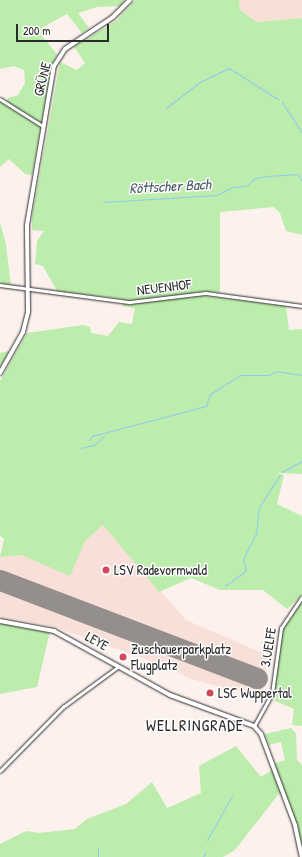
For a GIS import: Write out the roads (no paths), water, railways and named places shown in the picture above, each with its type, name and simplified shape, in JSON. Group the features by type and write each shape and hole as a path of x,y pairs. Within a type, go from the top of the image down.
{"main road":[{"name":"GRÜNE","path":"29,291 27,225 43,126 59,57 72,43 121,11 130,0"},
{"path":"0,373 25,326 29,291"},
{"name":"LEYE","path":"0,621 49,629 177,698 254,726"},
{"path":"254,726 273,766 299,837 302,857"}],"street":[{"name":"GRÜNE","path":"0,99 43,126"},
{"name":"NEUENHOF","path":"0,285 29,291 130,302 212,293 302,306"},
{"name":"3.UELFE","path":"254,726 272,693 281,628 302,597"},
{"path":"0,771 63,707 119,666"}],"waterway":[{"path":"166,108 200,82 229,68 279,100"},
{"path":"282,102 302,133"},
{"name":"Röttscher Bach","path":"103,202 217,195 232,187 246,186 255,178 268,176 297,174 302,181"},
{"path":"89,440 92,436 206,406 210,394 240,375 269,375 276,371 302,375"},
{"path":"81,448 94,445 104,436"},
{"path":"282,472 302,461"},
{"path":"225,586 246,570 243,559 256,534 259,507 280,475"},
{"path":"207,840 232,796"},
{"path":"98,848 98,857"},
{"path":"203,857 206,852"}],"place":[{"name":"LSV Radevormwald","path":"106,570"},
{"name":"Zuschauerparkplatz Flugplatz","path":"123,657"},
{"name":"LSC Wuppertal","path":"210,693"}],"district":[{"name":"WELLRINGRADE","path":"195,725"}]}
